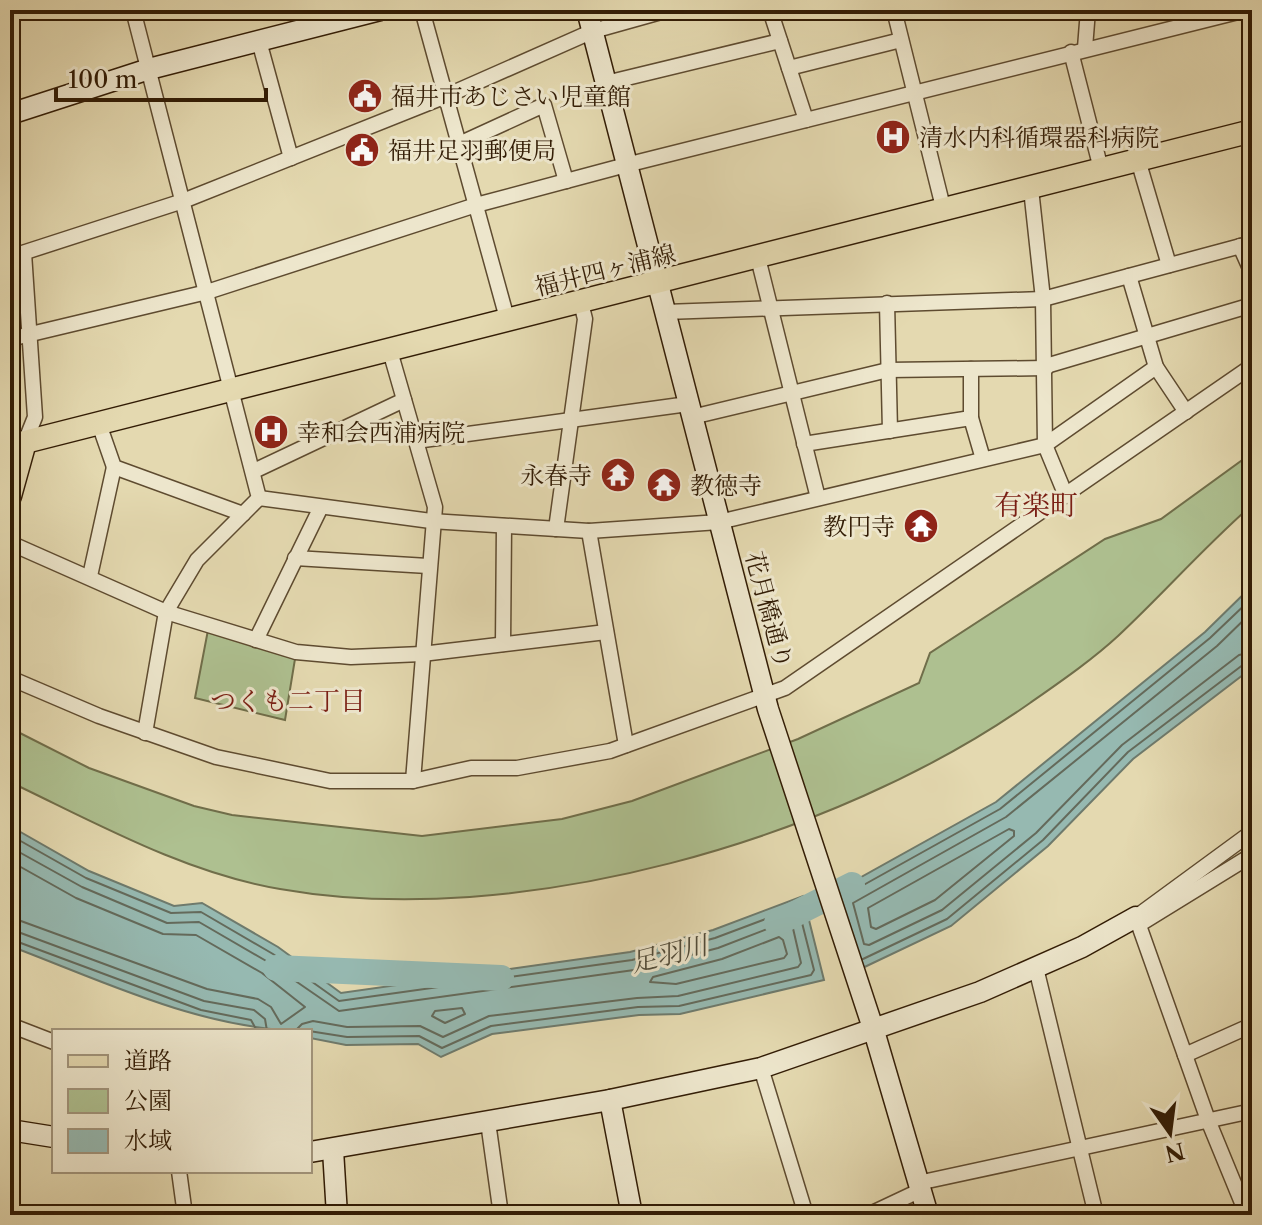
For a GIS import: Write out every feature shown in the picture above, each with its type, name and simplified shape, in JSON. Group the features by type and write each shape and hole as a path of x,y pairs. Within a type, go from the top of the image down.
{"main road":[{"name":"福井四ヶ浦線","path":"17,438 99,424 232,391 1252,131"},
{"path":"10,496 17,438"}],"street":[{"path":"133,10 259,498"},
{"path":"10,114 149,69 380,10"},
{"path":"422,10 508,322"},
{"name":"花月橋通り","path":"587,10 766,703 872,1024 928,1215"},
{"path":"17,438 35,417 31,334 17,255 183,201 446,96 593,31 668,10"},
{"path":"770,10 806,120"},
{"path":"894,10 944,211"},
{"path":"1088,10 1078,50 1101,169"},
{"path":"10,339 207,292 476,205 626,165 1246,10"},
{"path":"789,68 901,40"},
{"path":"259,41 291,158"},
{"path":"606,83 780,41"},
{"path":"459,144 544,105 566,181"},
{"path":"1138,160 1169,265"},
{"path":"1031,189 1043,299 1045,445 1066,496"},
{"path":"665,312 1043,299 1246,244 1252,273"},
{"path":"758,258 818,498"},
{"path":"1129,276 1156,367 1186,412"},
{"path":"556,529 585,319 581,303"},
{"path":"887,303 890,431"},
{"path":"416,441 570,420 690,410 792,392 888,370 1046,367 1252,305"},
{"path":"390,351 435,507 431,521 413,781"},
{"path":"10,678 145,733 216,757 330,781 413,781 471,768 517,768 626,745 766,703 1252,366"},
{"path":"259,498 431,521 589,531 719,522 1045,445 1156,367"},
{"path":"971,369 971,418 983,459"},
{"path":"254,471 404,400"},
{"path":"804,444 971,418"},
{"path":"90,576 114,467 99,424"},
{"path":"114,467 243,514"},
{"path":"145,733 166,612 197,560 259,498"},
{"path":"256,640 321,507"},
{"path":"503,644 504,526"},
{"path":"589,531 626,745"},
{"path":"10,543 166,612 296,652 351,657 422,654 606,632"},
{"path":"295,558 428,566"},
{"path":"1137,920 1252,832"},
{"path":"312,1152 610,1100 761,1068 872,1024 1036,968 1137,920 1252,855"},
{"path":"1137,920 1208,1120 1247,1215"},
{"path":"1036,968 1096,1215"},
{"path":"10,1025 52,1041"},
{"path":"1185,1055 1252,1025"},
{"path":"761,1068 806,1215"},
{"path":"610,1100 632,1215"},
{"path":"868,1215 919,1186 1079,1145 1252,1111"},
{"path":"488,1122 501,1215"},
{"path":"10,1130 52,1137"},
{"path":"333,1150 337,1215"},
{"path":"179,1173 185,1215"}],"green space":[{"path":"1252,453 1252,505 1118,636 1053,687 952,752 864,796 769,833 671,863 570,885 470,897 372,899 280,889 175,859 10,782 10,728 89,768 194,806 232,815 422,836 562,819 632,801 798,739 919,683 930,653 1105,539 1161,519"},
{"path":"208,630 295,659 285,720 195,698"}],"water":[{"path":"1252,586 1252,668 1133,759 1048,846 951,926 854,972 829,895 996,802 1205,632"},
{"path":"10,826 89,871 174,906 202,903 278,947 341,993 630,952 713,930 803,896 824,980 680,1014 639,1015 492,1034 441,1057 418,1044 346,1045 312,1038 312,1029 271,1029 194,1014 10,946"}],"waterway":[{"name":"足羽川","path":"777,923 852,885"},
{"name":"足羽川","path":"276,968 501,978"}],"place":[{"name":"福井市あじさい児童館","path":"365,96"},
{"name":"清水内科循環器科病院","path":"893,137"},
{"name":"福井足羽郵便局","path":"362,150"},
{"name":"幸和会西浦病院","path":"271,432"},
{"name":"永春寺","path":"618,475"},
{"name":"教徳寺","path":"664,485"},
{"name":"教円寺","path":"921,526"}],"district":[{"name":"有楽町","path":"1036,505"},
{"name":"つくも二丁目","path":"288,701"}]}
